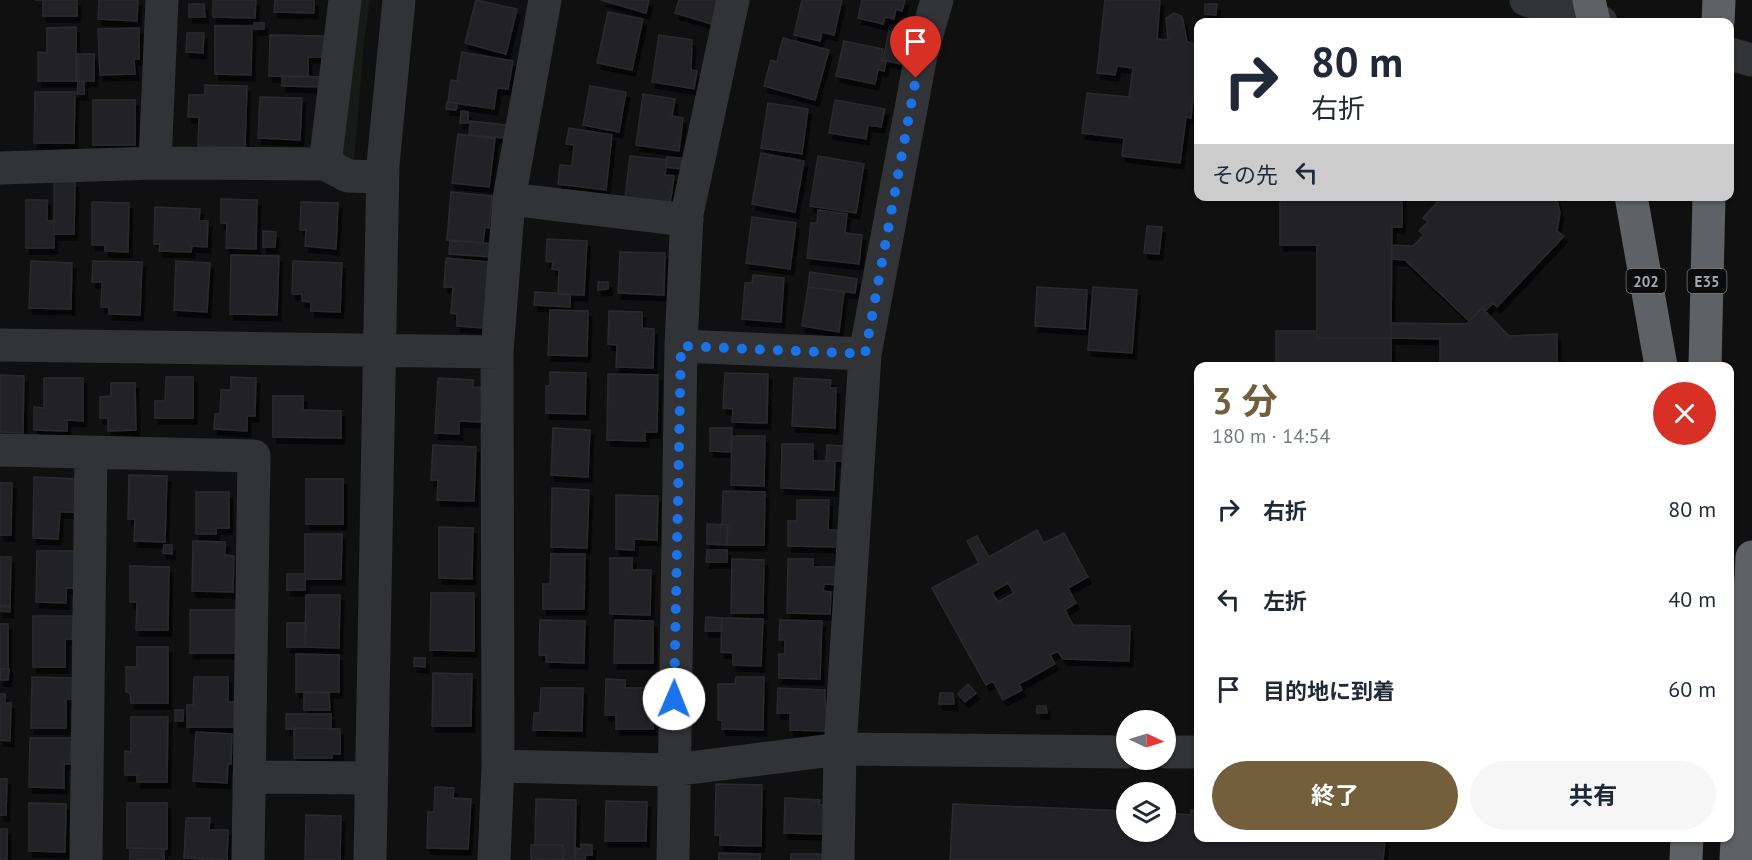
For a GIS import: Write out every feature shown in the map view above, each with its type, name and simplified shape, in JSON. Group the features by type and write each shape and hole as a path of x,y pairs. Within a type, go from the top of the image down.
{"highway":[{"path":"1718,18 1719,0"},
{"name":"202","path":"1632,201 1660,362"},
{"name":"E35","path":"1705,362 1709,201"},
{"path":"1736,860 1752,557"},
{"path":"1677,860 1678,842"},
{"path":"1686,860 1687,842"}],"street":[{"path":"155,163 162,0"},
{"path":"325,164 345,0"},
{"path":"370,860 382,177 399,0"},
{"path":"494,860 498,766 497,352 509,199 545,0"},
{"path":"673,860 681,346 687,220 733,0"},
{"path":"838,860 840,749 865,354 921,54 937,0"},
{"path":"1526,0 1594,16"},
{"path":"1734,55 1752,60"},
{"path":"0,168 155,163 325,164 348,176 382,177"},
{"path":"509,199 687,220"},
{"path":"0,345 497,352"},
{"path":"681,346 865,354"},
{"path":"0,450 254,456 248,860"},
{"path":"86,860 91,453"},
{"path":"498,766 673,770 840,749 1116,752"},
{"path":"1176,752 1194,752"},
{"path":"250,777 370,778"}],"shaded area":[{"path":"358,0 370,0 364,42 354,162 343,162 341,148"}],"building":[{"path":"43,0 77,0 77,16 43,16"},
{"path":"99,0 138,0 137,21 98,19"},
{"path":"213,0 256,0 255,18 213,17"},
{"path":"275,0 314,0 314,13 274,12"},
{"path":"476,0 517,9 506,54 465,43"},
{"path":"601,0 649,0 646,13"},
{"path":"679,0 719,0 712,24 675,13"},
{"path":"802,0 842,0 834,35 822,32 820,41 794,35"},
{"path":"862,0 905,0 902,11 896,9 894,19 885,17 883,24 858,18"},
{"path":"1105,0 1160,0 1157,39 1168,40 1166,18 1174,13 1181,16 1187,42 1194,43 1194,86 1191,118 1186,117 1180,163 1122,156 1124,138 1082,133 1087,93 1129,97 1133,68 1117,66 1115,75 1097,73"},
{"path":"189,4 204,4 205,17 189,17"},
{"path":"1205,4 1217,4 1216,15 1205,14"},
{"path":"608,12 643,19 632,70 597,63"},
{"path":"254,23 264,23 264,29 254,29"},
{"path":"215,26 252,26 251,75 215,74"},
{"path":"76,27 76,81 38,81 38,52 47,53 47,28"},
{"path":"139,28 139,59 134,59 135,74 100,75 98,29"},
{"path":"889,31 908,35 901,64 883,60"},
{"path":"187,33 204,33 203,53 186,52"},
{"path":"270,35 325,36 324,57 308,57 308,77 269,76"},
{"path":"659,35 692,40 691,70 697,71 694,89 652,82"},
{"path":"783,38 829,50 815,100 764,86 771,60 777,62"},
{"path":"844,41 883,49 881,61 886,62 884,71 878,69 875,84 836,76"},
{"path":"462,52 513,61 508,89 497,88 494,109 448,102 451,80 457,81"},
{"path":"77,54 94,54 94,81 77,81"},
{"path":"282,76 325,77 324,87 282,86"},
{"path":"78,82 84,82 84,94 77,94"},
{"path":"205,85 247,86 245,147 198,146 199,117 188,117 189,95 205,95"},
{"path":"590,86 626,92 619,132 583,125"},
{"path":"35,92 75,92 74,143 34,143"},
{"path":"643,94 675,99 672,116 683,118 679,151 636,145"},
{"path":"260,97 302,98 300,140 258,138"},
{"path":"93,100 135,100 135,145 93,145"},
{"path":"835,100 885,109 881,127 868,125 866,139 829,133"},
{"path":"447,102 458,103 456,110 446,109"},
{"path":"768,103 808,109 802,154 761,148"},
{"path":"461,111 468,112 468,123 460,123"},
{"path":"470,121 506,125 504,138 469,135"},
{"path":"569,128 612,135 606,190 558,184 560,165 572,166 574,145 566,144"},
{"path":"458,134 495,139 489,187 452,183"},
{"path":"761,153 804,161 795,212 752,204"},
{"path":"630,156 667,160 665,175 674,176 670,204 625,198"},
{"path":"818,156 864,164 856,213 810,206"},
{"path":"667,157 689,159 688,170 666,167"},
{"path":"54,181 75,182 74,234 54,234"},
{"path":"451,192 492,196 489,228 485,227 483,243 447,240"},
{"path":"221,199 257,200 256,249 226,248 227,223 221,223"},
{"path":"26,200 47,200 47,221 54,221 54,248 26,248"},
{"path":"1280,201 1402,201 1402,227 1392,227 1391,338 1317,338 1317,245 1280,245"},
{"path":"1438,201 1557,201 1560,213 1557,231 1564,236 1497,307 1493,303 1485,311 1482,308 1469,321 1405,260 1392,259 1392,245 1413,246 1424,235 1419,231 1428,222 1423,218"},
{"path":"92,202 129,203 128,252 105,251 105,245 92,245"},
{"path":"301,202 338,203 336,249 305,246 306,230 300,230"},
{"path":"155,207 200,209 199,221 208,221 207,247 192,246 191,252 159,251 160,244 154,244"},
{"path":"818,210 847,214 845,233 862,235 859,264 807,258 811,223 817,223"},
{"path":"752,217 796,223 790,269 746,263"},
{"path":"1147,226 1162,227 1159,254 1144,253"},
{"path":"263,231 276,232 275,247 263,247"},
{"path":"547,239 587,241 584,295 558,294 559,270 552,269 553,262 546,261"},
{"path":"450,240 494,244 492,257 449,254"},
{"path":"620,252 665,253 664,295 618,293"},
{"path":"231,255 279,256 277,315 230,314"},
{"path":"446,258 488,262 484,328 457,326 457,314 451,313 453,287 444,287"},
{"path":"31,261 72,263 71,309 29,308"},
{"path":"93,261 142,262 140,315 109,314 109,307 101,307 102,282 92,282"},
{"path":"176,261 210,263 207,312 174,310"},
{"path":"293,261 342,263 340,312 311,311 311,302 302,301 302,294 292,294"},
{"path":"810,272 857,279 855,293 808,287"},
{"path":"753,275 784,278 781,322 742,319 745,283 752,283"},
{"path":"598,282 608,282 608,289 598,290"},
{"path":"808,287 844,292 839,332 802,326"},
{"path":"1037,287 1087,290 1085,329 1035,326"},
{"path":"1093,287 1137,290 1132,353 1088,350"},
{"path":"535,292 570,294 570,307 534,305"},
{"path":"1482,308 1509,336 1557,334 1557,362 1440,362 1440,339 1391,338 1391,323 1466,324"},
{"path":"550,310 588,311 587,356 548,355"},
{"path":"609,311 642,312 642,328 654,329 653,368 616,367 617,345 608,344"},
{"path":"1276,331 1317,331 1317,338 1391,338 1391,362 1276,362"},
{"path":"550,372 586,373 585,414 546,413 546,386 550,386"},
{"path":"725,373 768,374 767,423 732,422 733,409 723,408"},
{"path":"608,374 658,375 657,432 645,432 645,441 607,440"},
{"path":"0,375 24,376 23,433 0,432"},
{"path":"166,377 193,377 193,418 155,418 155,401 165,401"},
{"path":"231,377 256,378 255,416 247,416 247,431 214,429 215,414 220,414 221,390 231,390"},
{"path":"44,378 83,378 83,421 67,420 67,431 34,430 34,407 44,408"},
{"path":"438,378 473,380 473,387 486,388 481,422 459,421 459,434 435,433"},
{"path":"794,378 831,380 830,388 836,388 835,428 792,426"},
{"path":"111,383 135,383 136,430 108,431 108,418 100,418 100,397 111,396"},
{"path":"273,396 303,396 303,410 341,411 341,438 273,437"},
{"path":"553,428 590,430 588,477 551,475"},
{"path":"710,428 732,428 731,452 710,451"},
{"path":"732,436 765,436 764,486 731,485"},
{"path":"782,444 813,444 813,461 835,461 834,490 781,488"},
{"path":"433,445 476,447 474,501 437,500 438,480 431,480"},
{"path":"827,445 845,446 845,461 826,461"},
{"path":"129,475 167,476 165,542 134,541 135,519 128,519"},
{"path":"34,477 76,479 75,512 60,512 58,539 33,538"},
{"path":"306,479 343,479 343,524 306,524"},
{"path":"0,483 12,483 11,535 0,535"},
{"path":"552,488 589,490 587,548 551,547"},
{"path":"723,491 765,492 764,545 727,545 728,525 722,525"},
{"path":"196,492 229,492 229,528 216,528 216,534 196,534"},
{"path":"616,495 658,496 657,540 634,539 634,550 616,549"},
{"path":"797,500 829,500 828,530 839,530 839,547 788,546 788,521 797,521"},
{"path":"707,524 728,525 727,545 707,544"},
{"path":"439,527 473,528 472,579 439,578"},
{"path":"1037,530 1044,543 1064,533 1088,577 1068,588 1076,603 1065,610 1073,625 1130,626 1129,661 1063,659 1058,651 1050,655 1055,664 1019,684 1022,690 1003,700 993,681 986,685 932,588 979,563 967,541 977,536 989,557","holes":["1008,583 1014,593 998,602 992,592"]},
{"path":"305,534 342,534 341,579 305,579"},
{"path":"193,541 225,542 225,555 234,556 233,592 192,591"},
{"path":"164,545 172,545 172,554 163,553"},
{"path":"707,550 727,550 727,562 706,562"},
{"path":"37,551 74,551 74,588 66,588 66,603 36,602"},
{"path":"551,554 585,554 584,609 543,609 543,584 550,584"},
{"path":"0,557 11,557 10,607 0,606"},
{"path":"610,558 632,558 632,570 651,570 650,615 610,614"},
{"path":"732,559 764,560 763,613 731,613"},
{"path":"788,559 813,559 813,567 841,567 840,585 824,584 823,591 831,592 830,614 787,613"},
{"path":"130,566 169,567 168,630 136,630 137,602 130,602"},
{"path":"287,574 305,574 305,590 287,590"},
{"path":"431,593 474,593 474,651 430,650"},
{"path":"306,595 340,595 339,648 305,647"},
{"path":"10,605 10,612 0,611 0,606"},
{"path":"190,610 235,610 236,653 190,653"},
{"path":"33,616 73,616 72,639 65,639 65,667 33,667"},
{"path":"706,617 722,618 721,631 705,631"},
{"path":"722,618 763,619 761,666 733,665 733,653 721,652"},
{"path":"540,620 585,621 584,663 546,662 546,655 539,655"},
{"path":"615,620 653,621 653,663 614,663"},
{"path":"780,620 822,621 820,679 779,678 779,654 785,654 785,640 779,640"},
{"path":"287,623 306,623 305,647 287,647"},
{"path":"0,624 8,624 8,669 0,669"},
{"path":"137,647 168,647 168,703 131,703 130,693 126,692 126,667 137,667"},
{"path":"296,654 339,655 339,692 296,692"},
{"path":"414,658 425,658 425,667 414,666"},
{"path":"1,669 9,669 8,680 0,680"},
{"path":"433,673 472,674 471,726 432,726"},
{"path":"32,677 73,678 73,699 66,699 66,728 31,728"},
{"path":"194,677 228,677 228,702 234,702 234,727 187,727 187,705 193,705"},
{"path":"736,677 764,677 763,730 722,729 722,720 718,720 718,684 735,684"},
{"path":"606,679 625,680 625,688 654,688 653,729 616,729 616,715 605,715"},
{"path":"968,684 976,693 965,702 958,694"},
{"path":"541,688 583,688 582,731 533,730 534,713 540,713"},
{"path":"778,688 825,690 825,706 829,706 829,731 790,730 790,713 777,713"},
{"path":"304,692 329,693 330,710 304,710"},
{"path":"940,693 953,693 954,704 939,704"},
{"path":"0,694 5,694 5,703 11,703 10,741 0,740"},
{"path":"1037,706 1046,706 1047,713 1037,713"},
{"path":"175,710 183,710 183,721 175,721"},
{"path":"286,714 331,714 331,729 286,729"},
{"path":"131,717 168,717 167,782 137,782 137,775 125,775 125,751 131,752"},
{"path":"294,728 340,729 340,754 332,754 332,758 294,758"},
{"path":"196,732 232,734 231,764 228,764 227,783 193,781"},
{"path":"30,738 71,738 70,764 64,764 64,788 29,787"},
{"path":"0,779 7,779 6,815 0,815"},
{"path":"716,784 762,785 761,846 720,845 720,835 715,835"},
{"path":"435,787 454,788 453,798 471,799 468,849 427,848 428,812 434,812"},
{"path":"785,798 820,800 819,805 828,805 826,834 784,833"},
{"path":"536,799 576,800 575,860 563,860 563,845 535,845"},
{"path":"606,801 647,802 646,841 605,841"},
{"path":"29,803 66,804 65,852 29,851"},
{"path":"127,803 167,803 167,849 127,848"},
{"path":"953,804 1116,811 1116,842 1176,842 1176,814 1191,815 1191,810 1194,810 1194,842 1385,842 1383,860 950,860"},
{"path":"306,815 341,816 340,860 305,860"},
{"path":"186,818 210,818 209,830 228,830 227,860 184,858"},
{"path":"0,829 7,829 7,860 0,860"},
{"path":"581,844 592,845 592,855 586,855 585,859 575,859 576,848 581,849"},
{"path":"531,845 563,845 563,860 531,859"},
{"path":"130,848 164,849 164,860 130,860"},
{"path":"719,853 760,854 760,860 719,860"},
{"path":"791,854 830,854 830,860 791,860"}],"route":[{"path":"674,699 681,346 865,354 916,78"}]}
